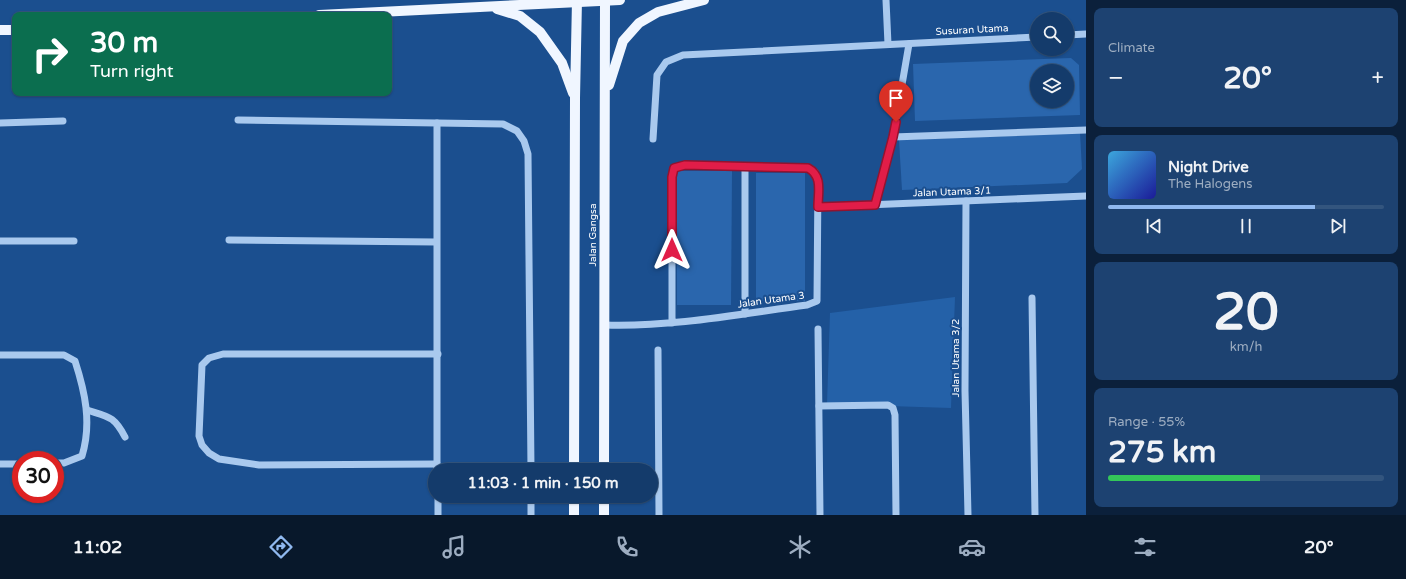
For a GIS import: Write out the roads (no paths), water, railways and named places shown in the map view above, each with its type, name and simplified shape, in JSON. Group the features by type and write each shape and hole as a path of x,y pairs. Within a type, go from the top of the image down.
{"main road":[{"name":"Jalan Gangsa","path":"604,463 606,0"},
{"path":"383,12 620,0"},
{"path":"606,93 623,41 639,23 658,12 704,0"},
{"name":"Jalan Gangsa","path":"574,463 575,98 577,1"},
{"path":"489,7 520,16 540,32 562,63 575,98"},
{"path":"0,30 12,30"},
{"path":"574,503 574,515"},
{"path":"604,503 604,515"}],"street":[{"path":"886,0 888,44"},
{"path":"1074,35 1086,34"},
{"name":"Susuran Utama","path":"653,139 657,75 666,62 683,55 1030,37"},
{"path":"875,205 893,137 909,44"},
{"path":"238,120 503,124 517,131 524,141 528,154 531,463"},
{"path":"0,124 63,121"},
{"path":"437,123 437,463"},
{"path":"893,137 1086,130"},
{"path":"672,323 672,177 674,168 685,165 745,167 745,314"},
{"name":"Jalan Utama 3","path":"605,325 635,326 672,323 807,305 818,301 818,180 815,172 808,168 745,167"},
{"name":"Jalan Utama 3/1","path":"818,207 1086,196"},
{"name":"Jalan Utama 3/2","path":"966,201 965,391 968,515"},
{"path":"229,240 436,242"},
{"path":"0,241 74,241"},
{"path":"1032,298 1035,515"},
{"path":"818,329 820,515"},
{"path":"658,350 659,515"},
{"path":"428,467 259,465 219,459 209,453 202,445 199,436 202,365 209,358 223,354 438,354"},
{"path":"0,355 64,355 75,361 87,410 86,443 82,456 64,463"},
{"path":"819,406 888,405 893,408 895,415 896,515"},
{"path":"87,410 111,418 119,425 125,437"},
{"path":"0,464 12,464"},
{"path":"438,503 438,515"},
{"path":"531,503 531,515"}]}
